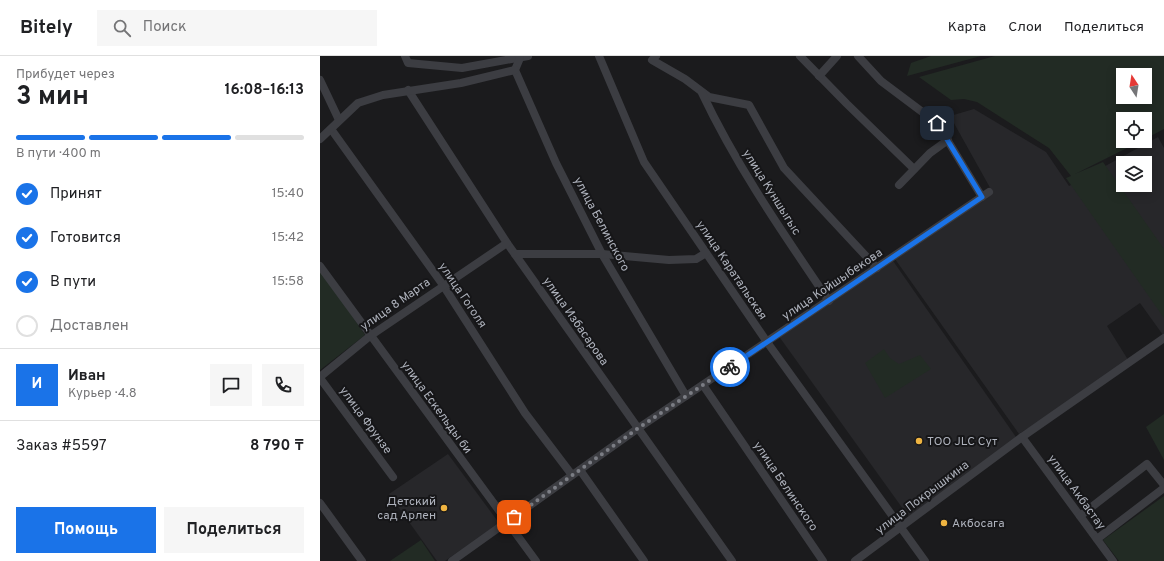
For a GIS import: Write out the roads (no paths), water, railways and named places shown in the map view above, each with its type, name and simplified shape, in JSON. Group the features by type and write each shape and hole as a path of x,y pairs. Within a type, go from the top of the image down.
{"street":[{"name":"улица Каратальская","path":"599,56 644,162 767,342 924,561"},
{"path":"800,56 914,169"},
{"path":"819,76 837,56"},
{"path":"858,56 881,82 937,123 948,140 930,153 900,185"},
{"path":"406,60 462,68 522,57"},
{"path":"320,139 358,103 408,90 461,83 515,70 522,57"},
{"path":"654,58 709,97 749,105 784,168 877,268"},
{"name":"улица Белинского","path":"515,70 556,163 602,254 686,396"},
{"path":"320,80 339,120"},
{"name":"улица Избасарова","path":"408,90 507,243 637,429 732,561"},
{"name":"улица Куншыгыс","path":"702,91 720,130 751,182 829,301"},
{"name":"улица Гоголя","path":"331,129 443,285 526,413 572,476"},
{"name":"улица Койшыбекова","path":"452,561 637,429 985,195 948,140"},
{"name":"улица 8 Марта","path":"320,377 370,336 507,243"},
{"path":"515,254 602,254 669,260 696,259 706,253"},
{"name":"улица Ескельды би","path":"320,266 536,561"},
{"name":"улица Покрышкина","path":"855,561 1022,437 1164,338"},
{"name":"улица Фрунзе","path":"320,377 393,477"},
{"name":"улица Белинского","path":"703,385 823,561"},
{"name":"улица Акбастау","path":"1022,437 1113,561"},
{"path":"1080,516 1147,464 1164,487 1097,539"},
{"path":"580,470 644,561"},
{"path":"320,503 362,561"}],"place":[{"name":"ТОО JLC Сут","path":"919,441"},
{"name":"Детский сад Арлен","path":"444,508"},
{"name":"Акбосага","path":"944,523"}]}
